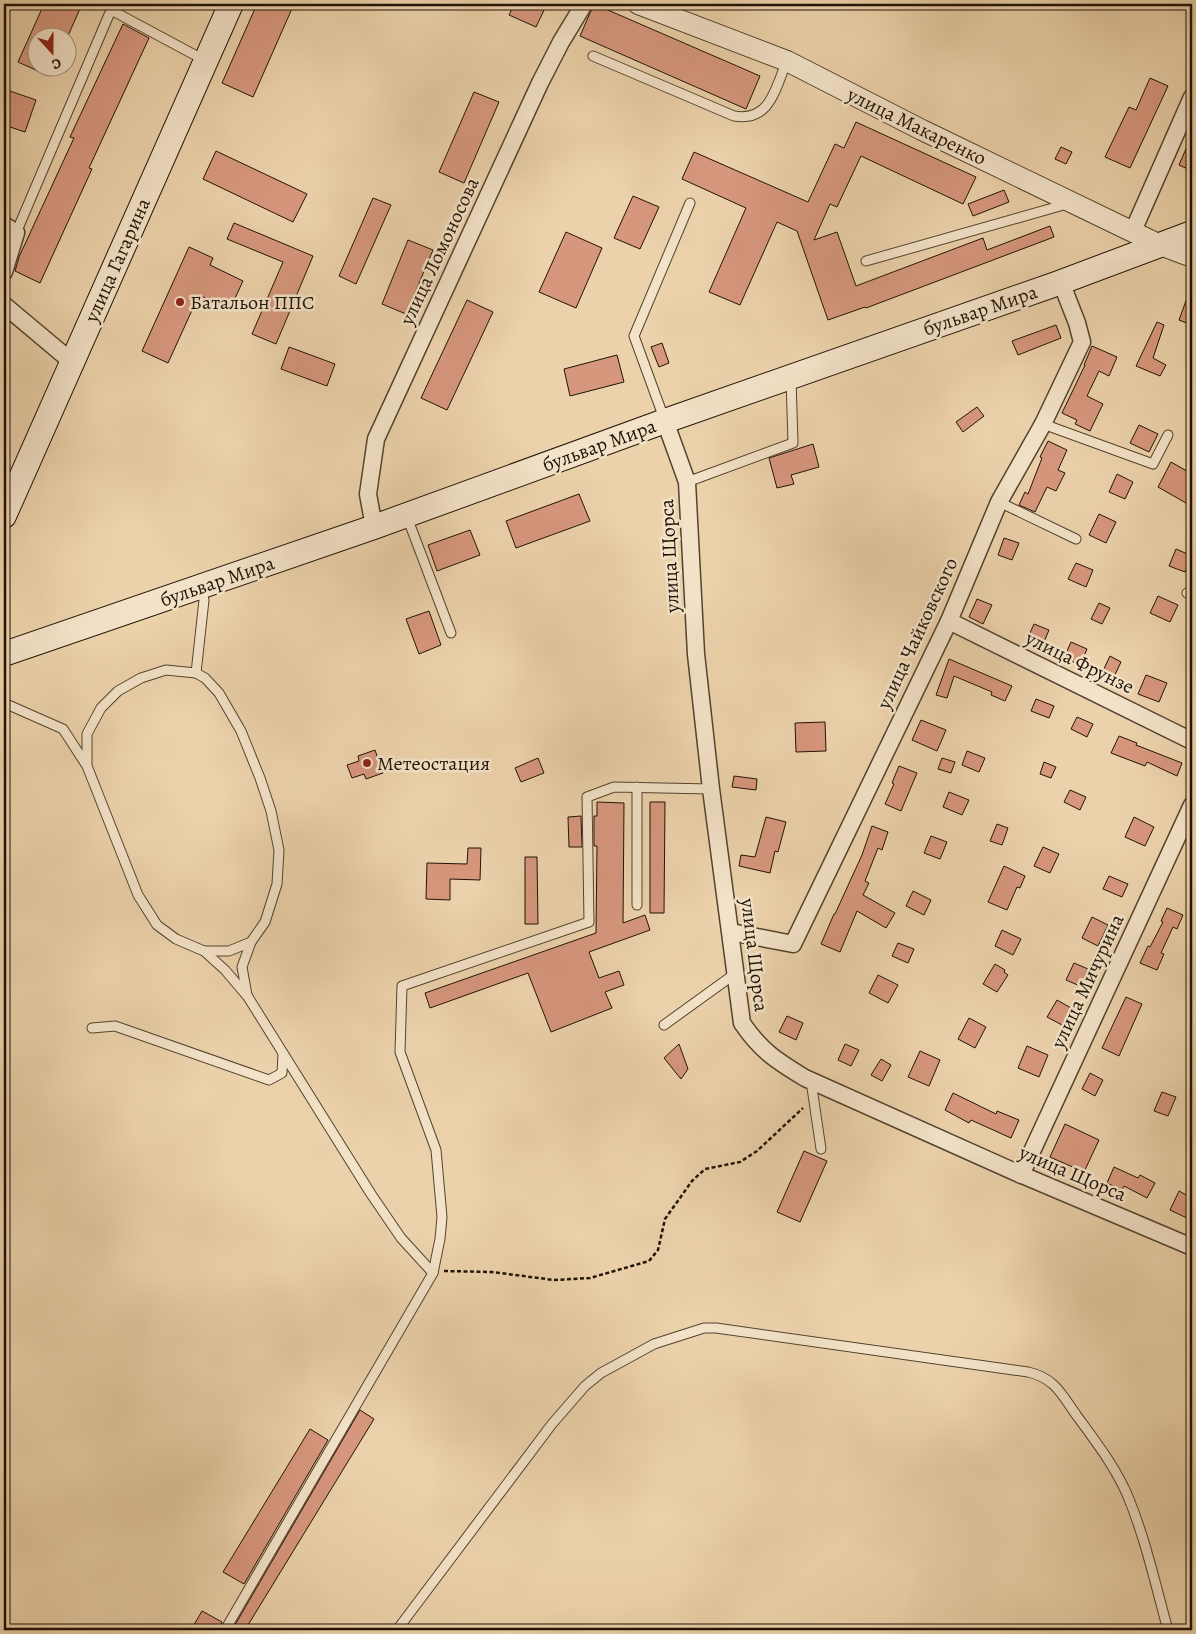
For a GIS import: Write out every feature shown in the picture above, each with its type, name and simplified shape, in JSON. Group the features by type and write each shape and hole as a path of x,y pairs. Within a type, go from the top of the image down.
{"main road":[{"name":"улица Гагарина","path":"4,516 231,4"},
{"name":"бульвар Мира","path":"4,654 406,516 665,421 1061,282 1192,233"}],"street":[{"name":"улица Ломоносова","path":"374,527 368,494 376,439 540,83 561,42 584,4"},
{"name":"улица Макаренко","path":"638,4 786,61 922,130 1160,245 1192,257"},
{"path":"1133,231 1192,97"},
{"path":"4,272 10,229"},
{"name":"улица Чайковского","path":"731,932 793,944 948,621 999,502 1043,424 1082,342 1077,323 1061,282"},
{"path":"4,306 72,362"},
{"name":"улица Щорса","path":"665,421 687,482 696,654 742,1023 754,1041 775,1060 811,1081 1021,1175 1192,1246"},
{"name":"улица Фрунзе","path":"948,621 1192,741"},
{"name":"улица Мичурина","path":"1021,1175 1192,805"}],"lane":[{"path":"10,229 112,7 206,61"},
{"path":"593,56 734,116 745,118 756,115 768,106 786,61"},
{"path":"866,261 1072,202"},
{"path":"665,421 634,336 690,203"},
{"path":"687,482 793,444 791,377"},
{"path":"1043,424 1153,464 1168,435"},
{"path":"999,502 1076,539"},
{"path":"406,516 451,633"},
{"path":"196,673 204,600 201,587"},
{"path":"86,766 87,734 101,708 118,691 141,678 166,670 196,673 205,678 219,693 241,731 260,778 271,811 279,850 277,884 265,922 251,942 242,967 248,998"},
{"path":"4,703 63,729 86,766 138,895 157,925 176,939 204,951 224,970 248,998 370,1194 401,1238 433,1272"},
{"path":"225,1630 433,1272 440,1239 442,1217 436,1150 400,1052 402,986 589,922 587,796 614,787 712,789"},
{"path":"637,787 637,905"},
{"path":"204,951 229,951 251,942"},
{"path":"664,1025 736,973"},
{"path":"92,1028 116,1026 269,1080 282,1073 283,1054"},
{"path":"811,1081 821,1149"},
{"path":"397,1630 552,1424 585,1386 600,1373 654,1344 704,1328 716,1328 1040,1374 1053,1383 1107,1457 1129,1498 1140,1527 1168,1630"}],"path":[{"path":"433,1272 492,1272 554,1280 590,1278 649,1261 658,1250 665,1219 692,1181 705,1169 740,1162 758,1151 813,1099"}],"building":[{"path":"44,4 82,4 71,28 33,28"},
{"path":"257,4 294,4 253,97 222,83"},
{"path":"514,4 547,4 536,27 509,15"},
{"path":"594,4 760,76 746,109 580,36"},
{"path":"123,24 149,38 89,168 92,169 40,283 15,271 19,257 74,138 70,137"},
{"path":"28,40 28,66 18,62"},
{"path":"1150,78 1168,86 1130,168 1105,157 1129,107 1136,110"},
{"path":"7,90 36,100 25,132 4,125 4,98"},
{"path":"474,92 499,102 464,183 439,172"},
{"path":"856,122 976,177 963,204 861,156 837,207 830,204 814,240 837,232 856,286 983,238 987,250 1050,226 1054,237 866,308 828,320 797,231 777,222 740,305 709,292 746,208 682,179 694,152 808,202 835,144 844,148"},
{"path":"1192,135 1192,171 1179,165"},
{"path":"1061,147 1072,152 1066,164 1055,159"},
{"path":"216,151 307,194 293,222 203,179"},
{"path":"1004,190 1009,202 973,216 968,204"},
{"path":"633,196 659,207 640,249 614,238"},
{"path":"373,198 391,205 356,284 339,276"},
{"path":"234,223 313,256 276,344 252,334 283,262 227,239"},
{"path":"566,232 602,248 576,308 539,292"},
{"path":"408,240 433,250 406,314 382,304"},
{"name":"Батальон ППС","path":"189,247 213,258 210,265 243,281 230,309 199,295 168,363 142,351"},
{"path":"1192,287 1192,325 1179,320"},
{"path":"467,300 493,312 447,410 421,398"},
{"path":"1157,322 1164,325 1153,358 1166,365 1160,376 1136,366"},
{"path":"1056,325 1061,338 1018,355 1012,341"},
{"path":"662,343 669,363 659,367 651,347"},
{"path":"1092,346 1117,357 1109,376 1099,371 1087,396 1103,404 1090,431 1075,424 1077,420 1062,413"},
{"path":"289,347 335,364 327,386 281,369"},
{"path":"617,355 624,382 570,396 564,369"},
{"path":"977,407 984,416 963,432 956,422"},
{"path":"1139,425 1158,434 1149,452 1130,443"},
{"path":"1048,441 1067,450 1058,470 1065,473 1056,491 1047,487 1035,512 1019,505 1025,492 1028,494 1042,458 1040,457"},
{"path":"813,444 819,467 791,475 794,484 777,488 769,458"},
{"path":"1171,462 1192,474 1192,492 1186,503 1158,487"},
{"path":"1117,474 1133,482 1125,499 1109,492"},
{"path":"579,494 590,521 516,548 506,521"},
{"path":"1099,514 1116,522 1106,543 1089,535"},
{"path":"470,530 480,555 437,571 428,545"},
{"path":"1004,538 1019,543 1012,560 998,555"},
{"path":"1176,549 1192,556 1185,572 1169,566"},
{"path":"1076,563 1093,570 1086,587 1068,579"},
{"path":"1158,596 1178,605 1170,622 1150,613"},
{"path":"977,599 992,605 983,624 969,617"},
{"path":"1099,603 1110,608 1102,624 1091,619"},
{"path":"429,611 441,645 419,654 406,619"},
{"path":"1034,624 1049,630 1041,649 1026,642"},
{"path":"1071,642 1087,649 1080,665 1064,658"},
{"path":"1110,656 1121,662 1112,681 1101,675"},
{"path":"949,659 1012,686 1005,701 991,695 992,692 954,676 947,698 936,695"},
{"path":"1146,675 1167,683 1159,702 1138,694"},
{"path":"1036,699 1054,706 1049,718 1031,711"},
{"path":"1077,717 1093,724 1087,737 1071,729"},
{"path":"921,720 946,730 937,751 912,740"},
{"path":"825,722 826,751 796,752 795,723"},
{"path":"1119,736 1137,743 1136,745 1182,763 1177,776 1147,762 1145,766 1111,753"},
{"name":"Метеостация","path":"375,750 383,773 366,779 364,774 352,778 347,765 359,761 358,756"},
{"path":"967,751 985,758 979,772 962,765"},
{"path":"538,758 544,773 521,782 515,768"},
{"path":"942,758 955,762 951,773 938,769"},
{"path":"1044,762 1056,767 1051,778 1040,774"},
{"path":"899,766 917,773 901,811 885,804 894,784 892,783"},
{"path":"734,776 757,779 756,790 732,787"},
{"path":"1070,790 1086,797 1080,810 1064,802"},
{"path":"949,792 969,800 962,815 943,807"},
{"path":"597,802 624,803 623,923 645,915 650,930 589,952 599,978 619,971 624,985 605,992 612,1008 551,1032 528,973 430,1008 425,993 596,933 597,846 594,846 594,816 597,816"},
{"path":"650,802 665,802 664,913 650,913"},
{"path":"581,816 582,847 569,847 568,817"},
{"path":"766,817 786,822 778,852 775,851 770,873 739,866 741,855 755,857"},
{"path":"1134,817 1154,827 1145,846 1125,837"},
{"path":"997,824 1008,828 1002,845 990,841"},
{"path":"872,826 888,832 882,850 878,848 865,881 869,883 863,895 895,913 886,928 857,911 840,952 821,944 862,855"},
{"path":"931,836 947,842 940,859 924,853"},
{"path":"1043,847 1059,854 1050,873 1034,866"},
{"path":"468,848 481,848 480,880 450,879 450,900 426,899 427,863 467,864"},
{"path":"525,857 537,857 538,924 525,924"},
{"path":"1004,866 1025,876 1020,888 1017,887 1007,910 988,902"},
{"path":"1109,876 1128,884 1122,897 1103,889"},
{"path":"913,891 931,900 924,915 906,906"},
{"path":"1167,908 1183,915 1177,929 1173,927 1161,953 1164,954 1157,970 1140,963 1163,922 1161,921"},
{"path":"1092,917 1108,925 1098,946 1082,938"},
{"path":"1002,930 1021,939 1013,955 995,946"},
{"path":"898,943 914,949 908,963 892,956"},
{"path":"1074,963 1088,969 1080,986 1066,980"},
{"path":"995,964 1005,970 1004,972 1008,975 997,992 983,984"},
{"path":"878,975 898,985 888,1003 869,993"},
{"path":"1126,997 1142,1004 1119,1056 1102,1048"},
{"path":"1057,1000 1071,1008 1062,1025 1047,1017"},
{"path":"787,1016 803,1023 796,1040 779,1032"},
{"path":"969,1018 986,1027 975,1048 958,1039"},
{"path":"679,1044 688,1069 681,1079 664,1058"},
{"path":"845,1044 859,1050 851,1066 838,1060"},
{"path":"1027,1046 1048,1055 1039,1077 1018,1068"},
{"path":"920,1051 940,1060 929,1086 908,1077"},
{"path":"881,1059 891,1065 882,1081 871,1075"},
{"path":"1090,1073 1103,1080 1095,1096 1082,1089"},
{"path":"1162,1092 1176,1097 1168,1116 1154,1111"},
{"path":"953,1093 996,1114 997,1111 1019,1120 1011,1138 971,1120 969,1123 945,1110"},
{"path":"1065,1124 1099,1140 1084,1172 1050,1157"},
{"path":"804,1151 827,1161 800,1222 777,1212"},
{"path":"1114,1167 1138,1178 1140,1175 1155,1183 1147,1198 1124,1186 1122,1190 1107,1183"},
{"path":"1179,1191 1192,1198 1192,1211 1189,1219 1170,1210"},
{"path":"360,1410 374,1419 245,1630 232,1630"},
{"path":"310,1429 328,1440 244,1584 223,1572"},
{"path":"202,1611 222,1622 219,1630 191,1630"}],"place":[{"name":"Батальон ППС","path":"180,302"},
{"name":"Метеостация","path":"367,763"}]}
